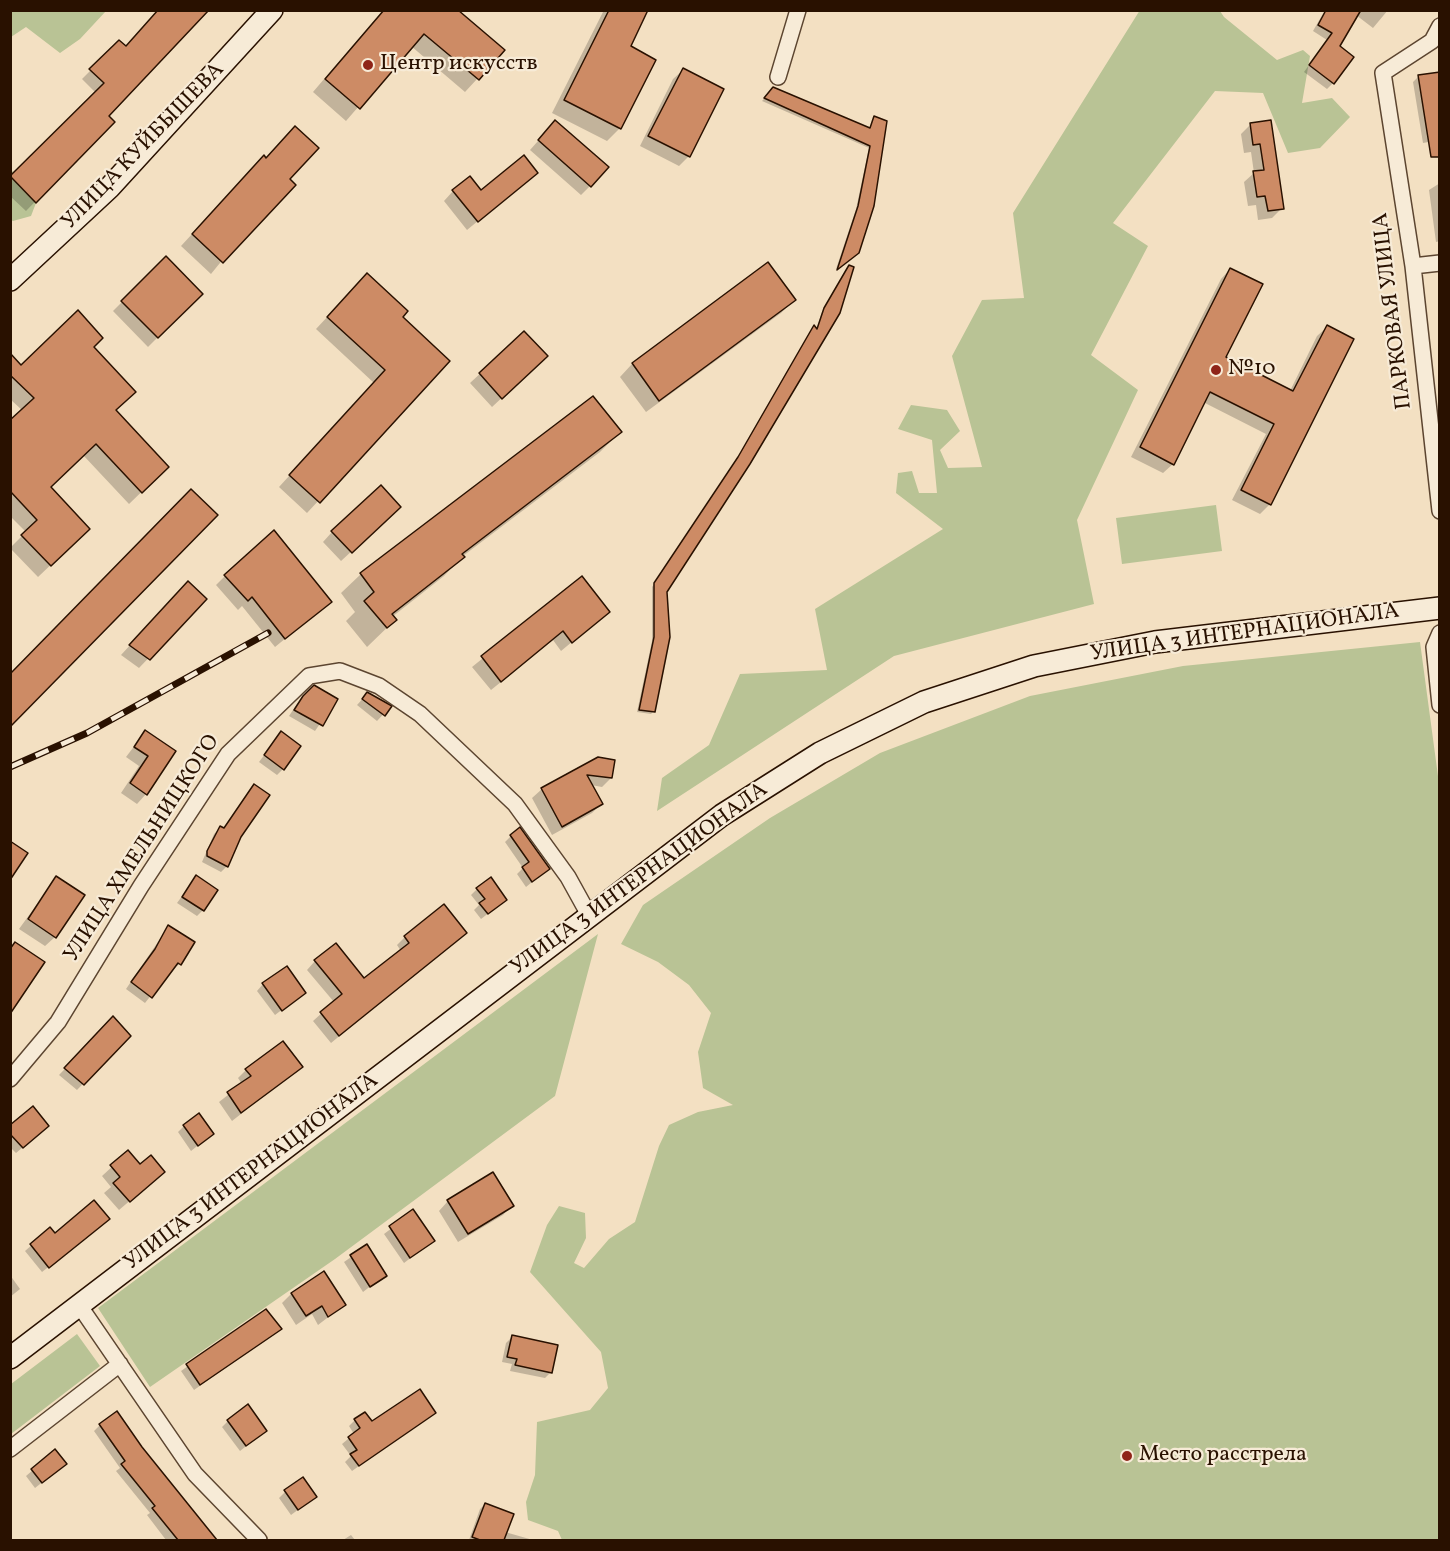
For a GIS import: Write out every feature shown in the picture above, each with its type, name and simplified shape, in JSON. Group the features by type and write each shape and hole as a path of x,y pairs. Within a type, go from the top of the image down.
{"main road":[{"name":"УЛИЦА КУЙБЫШЕВА","path":"10,279 110,188 272,10"},
{"name":"УЛИЦА 3 ИНТЕРНАЦИОНАЛА","path":"10,1358 589,915 732,809 820,753 924,702 1034,666 1155,642 1440,608"}],"street":[{"path":"777,77 798,10"},
{"name":"ПАРКОВАЯ УЛИЦА","path":"1440,26 1436,40 1383,73 1413,266 1440,511"},
{"path":"1413,266 1440,263"},
{"path":"1440,633 1434,647 1440,705"},
{"name":"УЛИЦА ХМЕЛЬНИЦКОГО","path":"10,1080 58,1022 141,886 228,754 309,676 340,670 379,686 420,714 515,804 568,877 589,915"},
{"path":"79,1305 195,1474 259,1540"},
{"path":"10,1449 120,1364"}],"green space":[{"path":"11,10 106,11 80,39 60,53 26,27 11,37"},
{"path":"1140,10 1220,11 1224,17 1277,60 1303,50 1310,56 1302,103 1332,98 1350,117 1320,148 1288,153 1263,93 1215,91 1113,223 1148,246 1091,355 1138,390 1077,520 1094,604 894,656 657,811 662,778 709,745 740,674 827,670 815,609 943,529 896,493 898,473 912,471 919,493 937,493 932,440 898,429 911,405 947,410 960,431 940,450 948,468 982,467 952,356 982,300 1024,298 1013,213"},
{"path":"10,168 36,203 31,216 13,221 11,220"},
{"path":"1216,505 1222,551 1122,564 1116,518"},
{"path":"1420,642 1440,791 1439,1540 562,1540 558,1531 528,1520 526,1502 535,1475 537,1422 590,1410 608,1388 601,1352 530,1272 547,1225 559,1206 585,1213 586,1238 574,1263 584,1268 609,1239 635,1222 659,1146 669,1125 698,1112 733,1105 703,1088 698,1052 711,1013 689,985 658,962 621,944 643,905 770,818 880,753 1030,696 1183,666"},
{"path":"598,934 555,1096 335,1259 150,1387 98,1308"},
{"path":"77,1334 100,1366 11,1434 11,1384"}],"building":[{"path":"158,10 209,10 109,116 115,122 36,203 10,176 104,83 89,69 119,40 126,46"},
{"name":"Центр искусств","path":"384,10 458,10 505,50 479,80 424,34 360,109 325,79"},
{"path":"609,10 648,10 631,46 656,60 621,129 564,100"},
{"path":"1326,10 1361,10 1340,46 1354,57 1334,84 1309,65 1332,33 1318,25"},
{"path":"683,68 724,89 690,157 648,136"},
{"path":"1440,72 1440,157 1431,157 1418,75"},
{"path":"773,87 870,128 874,116 887,121 874,206 859,253 837,270 858,206 870,146 764,98"},
{"path":"555,120 609,167 591,187 538,140"},
{"path":"1271,120 1284,209 1268,211 1265,196 1257,197 1253,171 1264,170 1260,144 1253,145 1250,123"},
{"path":"295,126 319,148 290,179 296,185 223,263 192,234 264,155 266,158"},
{"path":"524,155 538,173 478,222 452,190 470,176 481,190"},
{"path":"166,256 203,294 158,338 121,301"},
{"path":"768,262 796,300 659,401 632,363"},
{"path":"849,265 854,267 840,313 750,464 667,592 670,637 655,712 639,710 654,637 654,583 738,457 814,325 817,329 824,308"},
{"name":"№10","path":"1230,268 1263,284 1226,357 1293,391 1327,325 1354,339 1271,505 1241,490 1274,424 1210,392 1174,465 1140,447"},
{"path":"367,273 408,311 403,317 450,361 320,503 289,475 385,370 327,317"},
{"path":"78,310 103,338 94,347 136,392 116,410 169,467 142,493 96,444 51,487 90,529 51,566 21,535 37,520 10,491 10,420 34,398 10,375 10,353 21,365"},
{"path":"524,331 548,356 502,399 479,373"},
{"path":"593,396 622,432 462,554 465,557 392,614 397,620 387,628 364,601 374,592 360,573"},
{"path":"381,485 401,507 352,553 331,531"},
{"path":"191,489 218,515 10,727 10,674"},
{"path":"274,530 332,602 285,639 252,597 248,601 224,575"},
{"path":"582,576 610,612 572,643 563,631 501,682 481,656"},
{"path":"188,581 207,599 150,660 129,645"},
{"path":"314,685 338,699 323,726 294,710"},
{"path":"367,692 392,706 385,716 362,699"},
{"path":"145,730 176,751 147,795 130,783 148,756 134,747"},
{"path":"281,731 301,746 284,770 264,755"},
{"path":"598,757 615,760 612,778 587,775 603,804 562,827 541,788"},
{"path":"254,784 270,795 241,837 228,867 207,856 207,851 220,826 224,828"},
{"path":"520,827 550,869 532,882 522,867 529,862 510,835"},
{"path":"10,841 28,853 10,880"},
{"path":"196,875 218,890 204,911 182,897"},
{"path":"56,876 85,895 56,938 28,919"},
{"path":"491,877 507,900 488,914 479,903 485,899 476,888"},
{"path":"444,904 467,933 339,1036 320,1012 342,994 314,960 336,943 364,978 409,943 404,936"},
{"path":"168,925 195,942 181,965 178,963 152,998 131,982 155,949"},
{"path":"15,942 45,962 10,1014 10,949"},
{"path":"287,966 306,993 282,1011 262,983"},
{"path":"113,1016 131,1036 84,1085 64,1068"},
{"path":"283,1041 303,1067 241,1113 227,1092 251,1076 245,1069"},
{"path":"33,1106 49,1126 23,1148 10,1134 10,1125"},
{"path":"199,1113 214,1134 198,1146 183,1125"},
{"path":"128,1150 140,1164 151,1155 165,1172 130,1202 113,1183 120,1177 110,1165"},
{"path":"493,1172 514,1206 468,1234 447,1200"},
{"path":"94,1200 110,1219 49,1268 30,1244 50,1227 55,1233"},
{"path":"413,1209 435,1241 410,1258 389,1226"},
{"path":"367,1244 387,1276 370,1287 350,1255"},
{"path":"324,1271 346,1305 328,1317 322,1306 306,1316 291,1293"},
{"path":"266,1309 282,1329 200,1385 186,1364"},
{"path":"512,1335 558,1345 552,1373 515,1365 517,1359 507,1357"},
{"path":"420,1389 436,1413 359,1466 350,1454 357,1450 348,1437 360,1428 354,1419 365,1412 372,1421"},
{"path":"248,1404 267,1431 246,1446 227,1420"},
{"path":"117,1411 142,1447 217,1540 178,1540 152,1508 155,1506 121,1464 125,1461 99,1424"},
{"path":"55,1449 67,1464 42,1483 31,1469"},
{"path":"303,1477 317,1497 298,1510 284,1490"},
{"path":"485,1503 514,1514 504,1540 480,1540 472,1537"}],"railway":[{"path":"10,767 87,733 268,633"}],"place":[{"name":"Центр искусств","path":"368,65"},
{"name":"№10","path":"1216,370"},
{"name":"Место расстрела","path":"1127,1456"}]}
